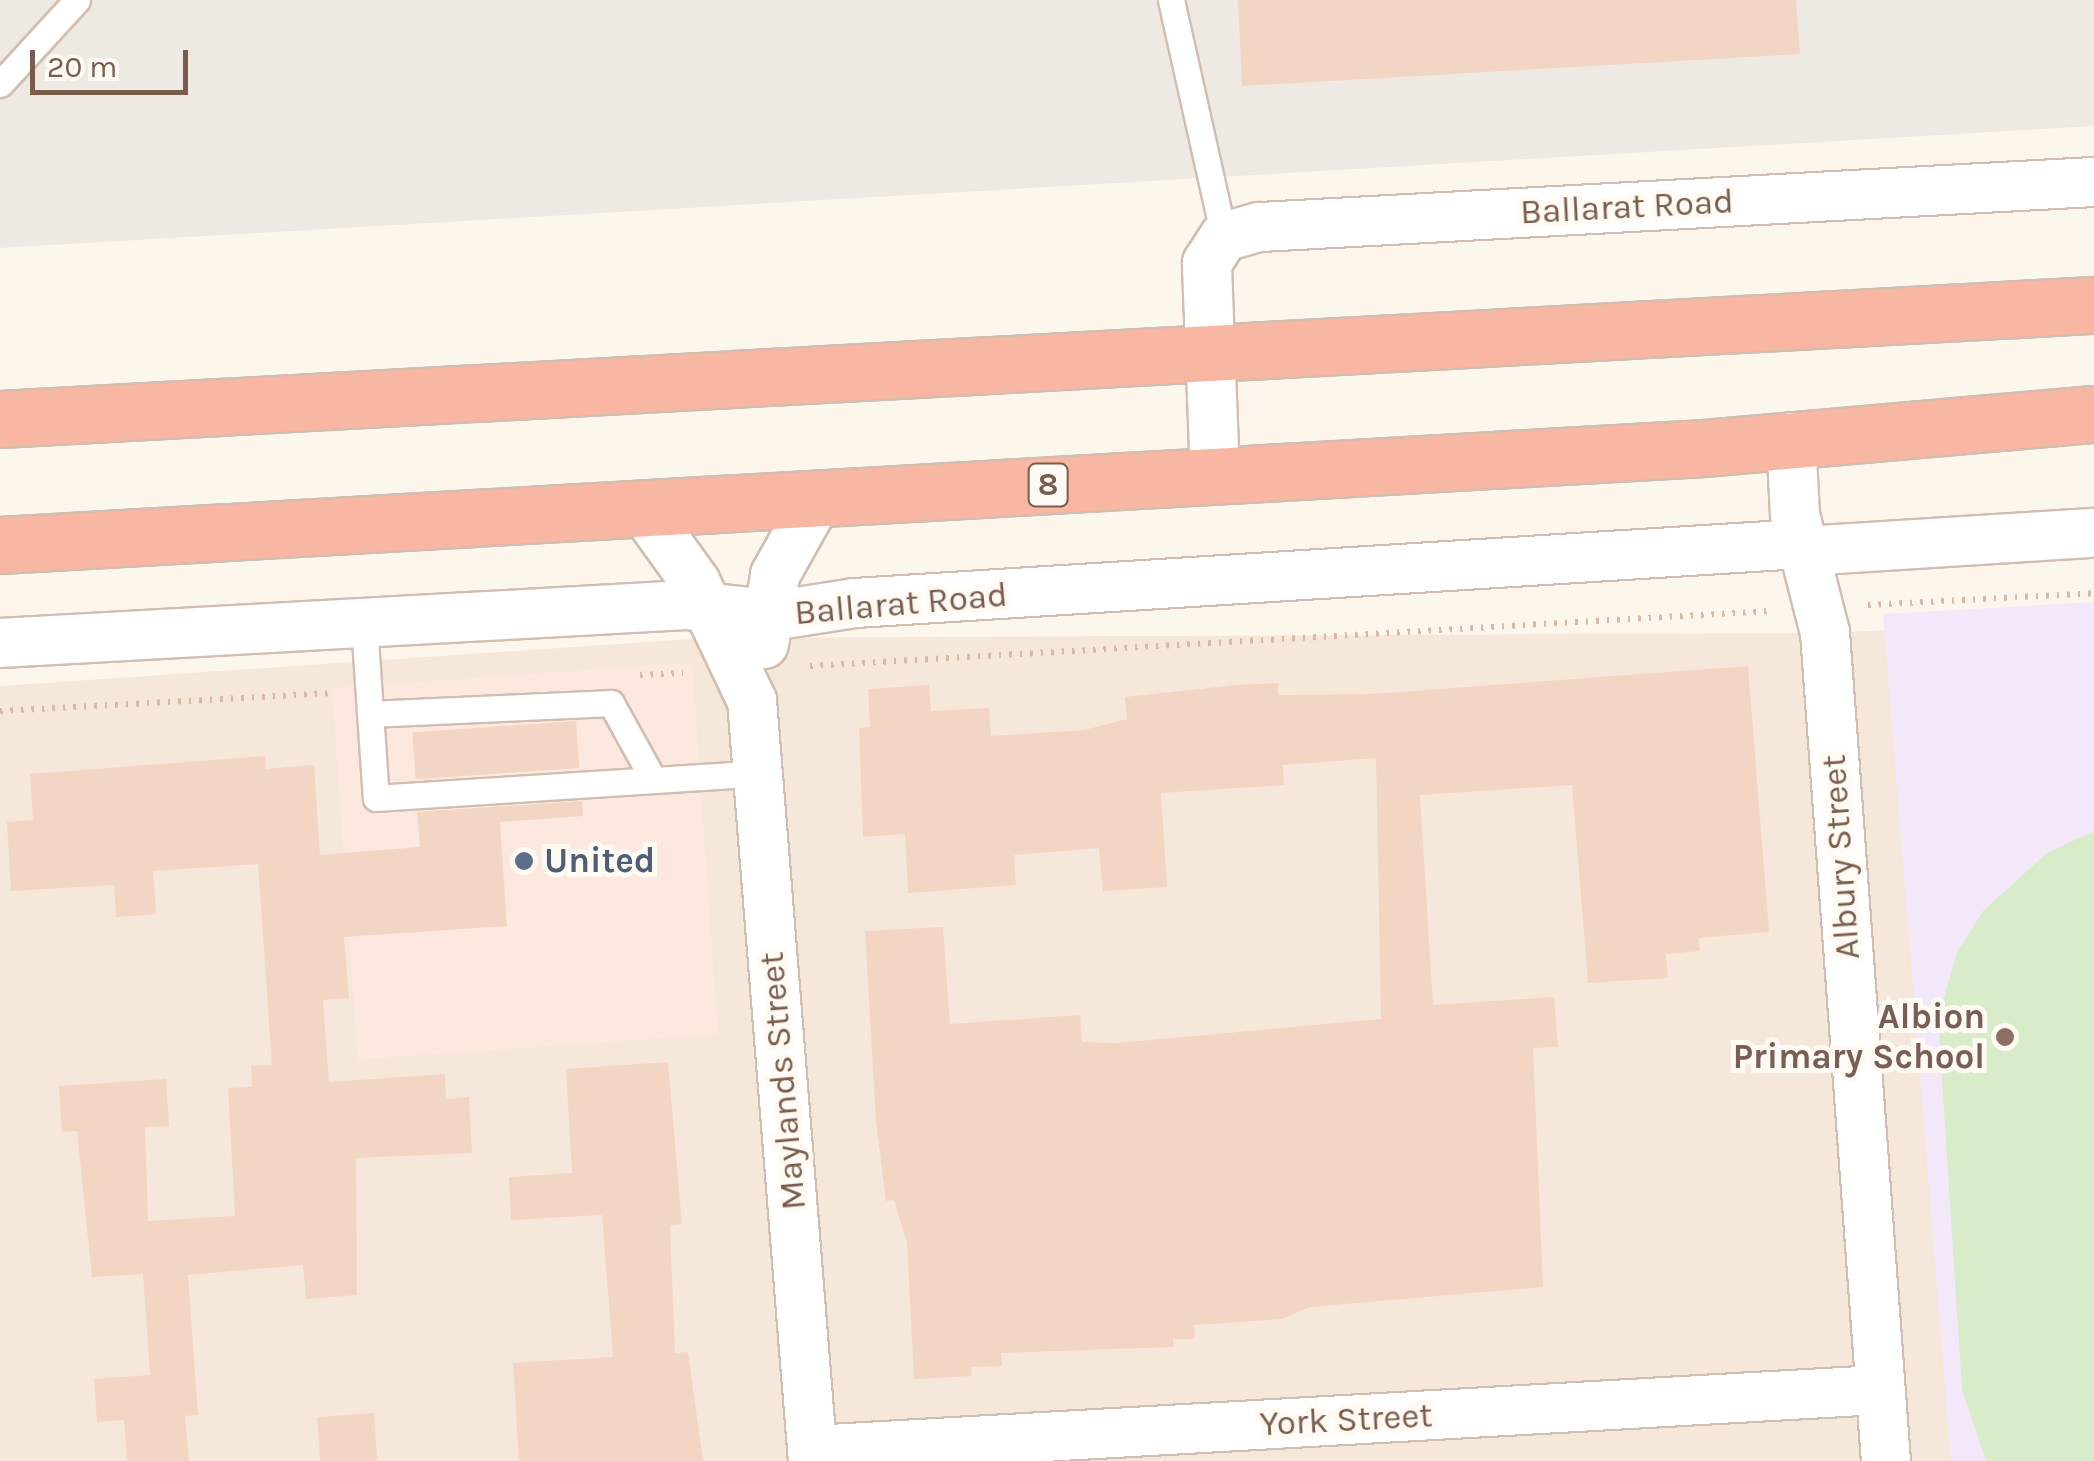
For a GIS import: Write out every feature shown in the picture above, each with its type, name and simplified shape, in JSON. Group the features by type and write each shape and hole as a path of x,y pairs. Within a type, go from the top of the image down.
{"highway":[{"path":"0,420 2094,306"},
{"name":"8","path":"0,545 1215,475 2094,414"}],"street":[{"name":"Ballarat Road","path":"1224,237 1280,226 2094,182"},
{"path":"1215,475 1206,354 1206,263 1224,237"},
{"name":"Albury Street","path":"1791,437 1804,547 1822,608 1886,1461"},
{"name":"Maylands Street","path":"813,1455 750,679 784,553 818,498"},
{"name":"Maylands Street","path":"642,508 709,606 750,679"},
{"name":"Ballarat Road","path":"0,644 709,606 769,614 1804,547 2094,533"},
{"name":"York Street","path":"813,1455 1880,1390"}],"lane":[{"path":"0,84 78,0"},
{"path":"1170,0 1224,237"},
{"path":"364,624 376,798 758,772"},
{"path":"369,702 611,702 653,779"}],"path":[{"path":"619,676 750,679 2094,593"},
{"path":"0,711 369,702"}],"shaded area":[{"path":"0,0 2094,0 2094,126 0,248"},
{"name":"Albion Primary School","path":"2094,602 2094,1461 1951,1461 1883,614"},
{"path":"2094,620 2094,1461 0,1461 0,686 705,638 1825,633"},
{"name":"United","path":"692,663 718,1034 358,1059 332,688"}],"green space":[{"path":"2094,831 2094,1461 1986,1461 1962,1390 1938,1018 1957,952 1983,911 2047,853"}],"building":[{"path":"1238,0 1796,0 1800,54 1242,86"},
{"path":"1748,666 1769,932 1698,938 1700,951 1666,954 1668,978 1588,983 1572,785 1420,795 1433,1005 1554,997 1558,1047 1533,1048 1543,1287 1310,1307 1282,1319 1194,1325 1195,1339 1173,1339 1173,1347 1001,1353 1002,1366 971,1367 972,1376 914,1379 907,1243 894,1200 886,1201 876,1122 865,931 943,927 950,1024 1080,1015 1082,1042 1117,1043 1381,1019 1376,758 1283,765 1284,785 1161,793 1167,887 1103,891 1099,848 1014,855 1016,885 908,893 905,834 863,837 859,728 870,727 868,689 929,685 931,711 989,708 991,736 1084,730 1127,719 1125,697 1237,685 1278,683 1278,695 1374,694"},
{"path":"576,721 579,768 416,779 412,732"},
{"path":"265,756 266,769 314,765 320,855 420,847 417,812 582,801 583,816 500,822 507,926 344,937 349,998 323,1000 329,1082 445,1074 446,1099 469,1097 472,1153 356,1158 357,1295 306,1299 303,1265 188,1275 198,1415 185,1416 189,1461 127,1461 124,1420 97,1422 94,1379 150,1375 143,1274 92,1277 77,1131 62,1132 59,1086 166,1079 169,1126 145,1127 148,1221 235,1216 228,1088 252,1087 251,1066 272,1065 258,864 153,871 156,914 116,917 114,885 11,891 7,822 33,820 30,774"},
{"path":"668,1062 682,1224 670,1225 675,1353 688,1352 703,1461 519,1461 513,1363 613,1357 602,1215 511,1220 509,1177 572,1173 566,1069"},
{"path":"374,1413 377,1461 320,1461 317,1417"}],"place":[{"name":"United","path":"524,861"},
{"name":"Albion Primary School","path":"2005,1037"}]}
